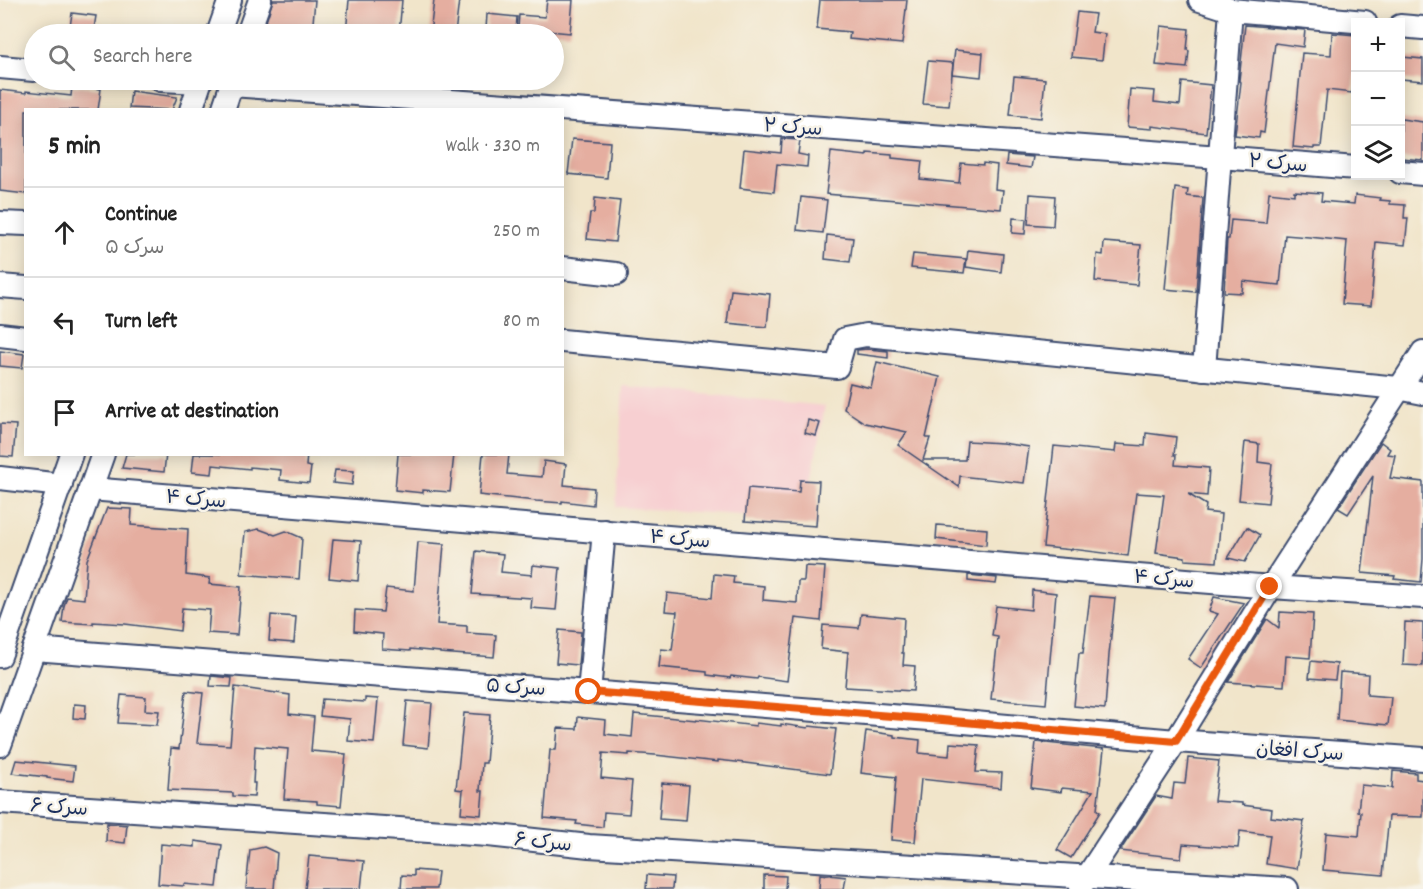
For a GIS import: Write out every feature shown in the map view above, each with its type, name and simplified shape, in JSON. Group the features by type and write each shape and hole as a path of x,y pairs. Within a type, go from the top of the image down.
{"street":[{"path":"222,24 230,0"},
{"path":"252,24 260,0"},
{"path":"1200,0 1231,10 1351,21"},
{"path":"1204,369 1231,10"},
{"path":"1405,26 1423,28"},
{"path":"0,67 24,69"},
{"path":"192,108 198,90"},
{"path":"224,108 229,90"},
{"name":"سرک ۲","path":"337,90 1351,168"},
{"path":"1405,172 1423,174"},
{"path":"0,223 24,224"},
{"path":"564,268 616,274"},
{"path":"0,286 24,288"},
{"path":"0,335 24,338"},
{"path":"564,341 837,367 845,339 866,335 1398,388 1423,393"},
{"path":"1083,883 1176,741 1270,587 1423,352"},
{"path":"1,649 70,456"},
{"path":"0,746 102,456"},
{"path":"0,478 61,484"},
{"name":"سرک ۴","path":"90,489 1270,587 1423,597"},
{"path":"589,692 604,531"},
{"name":"سرک ۵","path":"34,649 930,719 1176,741"},
{"name":"سرک افغان","path":"1176,741 1423,759"},
{"name":"سرک ۶","path":"0,802 476,834 589,846 1083,883 1287,889"}],"shaded area":[{"path":"623,386 825,406 804,519 616,507"}],"building":[{"path":"273,0 315,0 313,24 265,24"},
{"path":"349,0 402,0 400,24 347,24"},
{"path":"434,0 459,0 456,24 431,24"},
{"path":"547,0 573,0 570,33 564,32 564,24 518,24 519,15 545,17"},
{"path":"820,0 907,0 902,44 849,39 850,32 817,29"},
{"path":"1077,12 1095,14 1092,32 1105,34 1102,60 1071,57"},
{"path":"72,13 96,16 95,24 70,24"},
{"path":"487,14 517,17 517,24 486,24"},
{"path":"1245,25 1305,30 1303,47 1275,43 1264,133 1260,132 1259,138 1235,135"},
{"path":"1161,26 1189,29 1187,68 1156,65"},
{"path":"1332,33 1351,35 1351,93 1327,90 1321,147 1314,147 1314,149 1293,147 1302,53 1331,55"},
{"path":"955,50 983,53 981,77 952,74"},
{"path":"1405,57 1423,59 1423,81 1405,79"},
{"path":"928,61 953,63 949,106 923,104"},
{"path":"1014,76 1045,79 1041,118 1010,115"},
{"path":"1182,82 1211,85 1206,133 1152,126 1152,129 1127,127 1130,89 1155,91 1154,102 1180,105"},
{"path":"0,90 71,96 72,90 101,90 98,108 24,108 24,194 0,191"},
{"path":"131,91 177,97 173,108 129,108"},
{"path":"1405,120 1423,122 1423,160 1405,158"},
{"path":"572,139 610,142 607,178 568,174"},
{"path":"782,139 800,140 798,154 808,156 807,167 777,164 774,192 740,188 744,149 781,153"},
{"path":"831,152 867,156 867,153 892,155 892,158 922,161 920,179 959,183 961,163 997,165 995,189 1003,190 1001,209 826,194"},
{"path":"1007,155 1033,157 1031,168 1006,165"},
{"path":"1175,188 1188,190 1187,196 1203,198 1196,292 1165,289"},
{"path":"1294,191 1322,193 1321,201 1354,204 1355,195 1381,198 1380,200 1390,201 1390,204 1405,205 1404,218 1408,218 1405,245 1376,242 1371,306 1342,304 1347,241 1309,237 1285,235 1280,285 1243,281 1242,293 1224,292 1227,239 1229,239 1231,220 1266,223 1269,192 1294,195"},
{"path":"1030,194 1055,196 1053,226 1028,224"},
{"path":"801,197 827,200 823,233 797,230"},
{"path":"595,198 620,201 615,242 587,239 590,213 594,213"},
{"path":"1013,218 1026,219 1025,234 1012,233"},
{"path":"827,235 853,238 850,262 825,259"},
{"path":"1104,242 1141,245 1137,285 1095,281 1097,254 1103,255"},
{"path":"968,250 1003,254 1001,272 966,267"},
{"path":"913,254 966,259 964,273 911,268"},
{"path":"731,290 770,294 767,327 727,323"},
{"path":"857,350 888,351 888,358 857,354"},
{"path":"0,351 24,354 22,368 0,366"},
{"path":"877,362 940,377 926,438 930,438 923,460 965,460 967,441 1029,447 1024,483 960,476 959,487 898,445 907,432 865,423 844,409 850,383 871,388"},
{"path":"808,420 820,423 816,436 805,433"},
{"path":"0,424 16,425 13,457 0,456"},
{"path":"1146,433 1176,437 1175,465 1209,468 1207,496 1188,494 1206,505 1205,512 1221,514 1217,562 1185,560 1185,557 1156,553 1164,495 1136,493 1128,556 1043,547 1054,446 1115,452 1116,444 1145,446"},
{"path":"1245,442 1259,444 1258,462 1272,464 1268,503 1239,500"},
{"path":"1381,442 1390,449 1387,454 1395,455 1390,478 1423,482 1421,582 1394,579 1395,576 1362,573 1373,476 1348,514 1338,508"},
{"path":"125,456 166,456 164,472 122,468"},
{"path":"194,456 307,456 306,466 311,467 309,483 280,480 281,470 250,467 250,469 213,465 212,474 192,472"},
{"path":"398,456 454,456 450,492 423,490 423,493 395,490"},
{"path":"483,456 509,456 507,474 542,477 544,461 566,464 564,485 594,488 593,505 479,495"},
{"path":"335,470 354,471 352,485 333,483"},
{"path":"800,480 819,481 816,526 745,521 748,488 799,492"},
{"path":"107,508 132,509 131,525 188,529 186,575 210,578 209,584 241,587 237,635 208,633 210,610 182,608 180,631 125,624 62,622 67,597 84,599 87,560"},
{"path":"937,525 987,529 986,545 936,539"},
{"path":"1247,527 1260,535 1245,562 1228,558"},
{"path":"259,529 275,535 286,531 302,538 299,579 241,574 245,532"},
{"path":"333,539 361,541 358,581 329,578"},
{"path":"418,542 444,544 437,624 467,626 467,633 496,635 494,657 410,649 410,651 382,649 383,634 354,631 355,610 383,612 386,588 414,591"},
{"path":"476,551 503,554 501,572 532,575 533,565 560,568 556,610 531,608 532,598 472,594"},
{"path":"805,566 825,567 821,621 795,618 787,681 758,677 757,679 731,676 730,678 707,675 707,672 659,667 661,649 672,650 677,612 665,611 667,593 712,598 714,574 734,576 733,583 764,586 763,600 797,603 798,581 804,581"},
{"path":"968,575 997,578 996,584 968,581"},
{"path":"1032,590 1056,593 1046,704 991,699 998,637 992,636 996,606 1031,610"},
{"path":"1090,596 1115,598 1105,709 1074,706 1079,653 1083,653"},
{"path":"1214,597 1244,603 1201,668 1188,659 1218,614 1209,611"},
{"path":"1280,612 1313,614 1310,658 1286,656 1284,686 1228,682 1267,619 1279,628"},
{"path":"861,614 904,618 903,665 915,666 913,691 845,687 848,652 821,649 823,625 859,628"},
{"path":"271,615 296,617 294,643 269,641"},
{"path":"1405,622 1423,623 1423,666 1403,665"},
{"path":"559,630 581,632 578,665 556,663"},
{"path":"1311,661 1337,664 1335,680 1309,678"},
{"path":"1340,672 1368,674 1367,695 1391,697 1388,725 1337,720"},
{"path":"211,676 232,678 231,687 210,686"},
{"path":"235,687 290,695 289,714 314,717 311,751 346,754 341,806 317,804 317,801 284,799 288,749 255,746 254,797 233,796 233,793 168,790 171,748 179,749 186,691 203,693 197,743 230,745"},
{"path":"121,695 146,697 145,710 159,711 157,725 118,723"},
{"path":"365,698 378,699 374,743 348,741 350,719 320,716 322,699 365,702"},
{"path":"407,701 432,703 428,748 403,745"},
{"path":"74,704 86,705 85,719 73,718"},
{"path":"464,713 490,715 486,763 482,763 481,815 461,813 463,790 456,789"},
{"path":"634,714 756,726 756,723 836,729 830,774 718,760 718,762 655,755 603,753 601,778 632,781 629,814 604,812 603,827 576,824 577,821 544,818 550,750 556,750 558,728 577,729 578,717 606,720 605,734 632,737"},
{"path":"866,731 920,740 919,753 949,756 950,743 979,745 976,772 1002,773 1001,788 921,779 915,842 891,840 896,777 861,773"},
{"path":"1036,742 1104,749 1097,810 1100,812 1071,858 1057,850 1093,791 1062,788 1061,792 1031,788"},
{"path":"1188,758 1219,761 1214,801 1242,803 1242,805 1272,809 1271,817 1304,821 1297,869 1266,864 1270,835 1240,831 1238,848 1183,844 1181,858 1120,851 1156,796 1172,799 1174,783 1185,784"},
{"path":"16,760 75,766 73,781 12,773"},
{"path":"1393,771 1416,773 1416,779 1423,780 1423,817 1389,816 1383,875 1323,870 1326,833 1359,836 1361,812 1358,811 1361,785 1392,788"},
{"path":"662,783 689,785 686,821 659,819"},
{"path":"107,823 127,825 125,843 106,841"},
{"path":"195,841 222,845 217,887 158,884 161,844 195,847"},
{"path":"264,847 277,853 274,889 246,889 250,850"},
{"path":"309,856 364,861 361,889 305,889"},
{"path":"414,870 438,872 436,889 401,889 402,875 414,876"},
{"path":"820,874 846,877 844,889 819,889"},
{"path":"647,875 673,877 672,889 646,889"},
{"path":"764,875 786,876 785,889 764,889"}],"route":[{"path":"589,692 1176,741 1270,587"}]}
